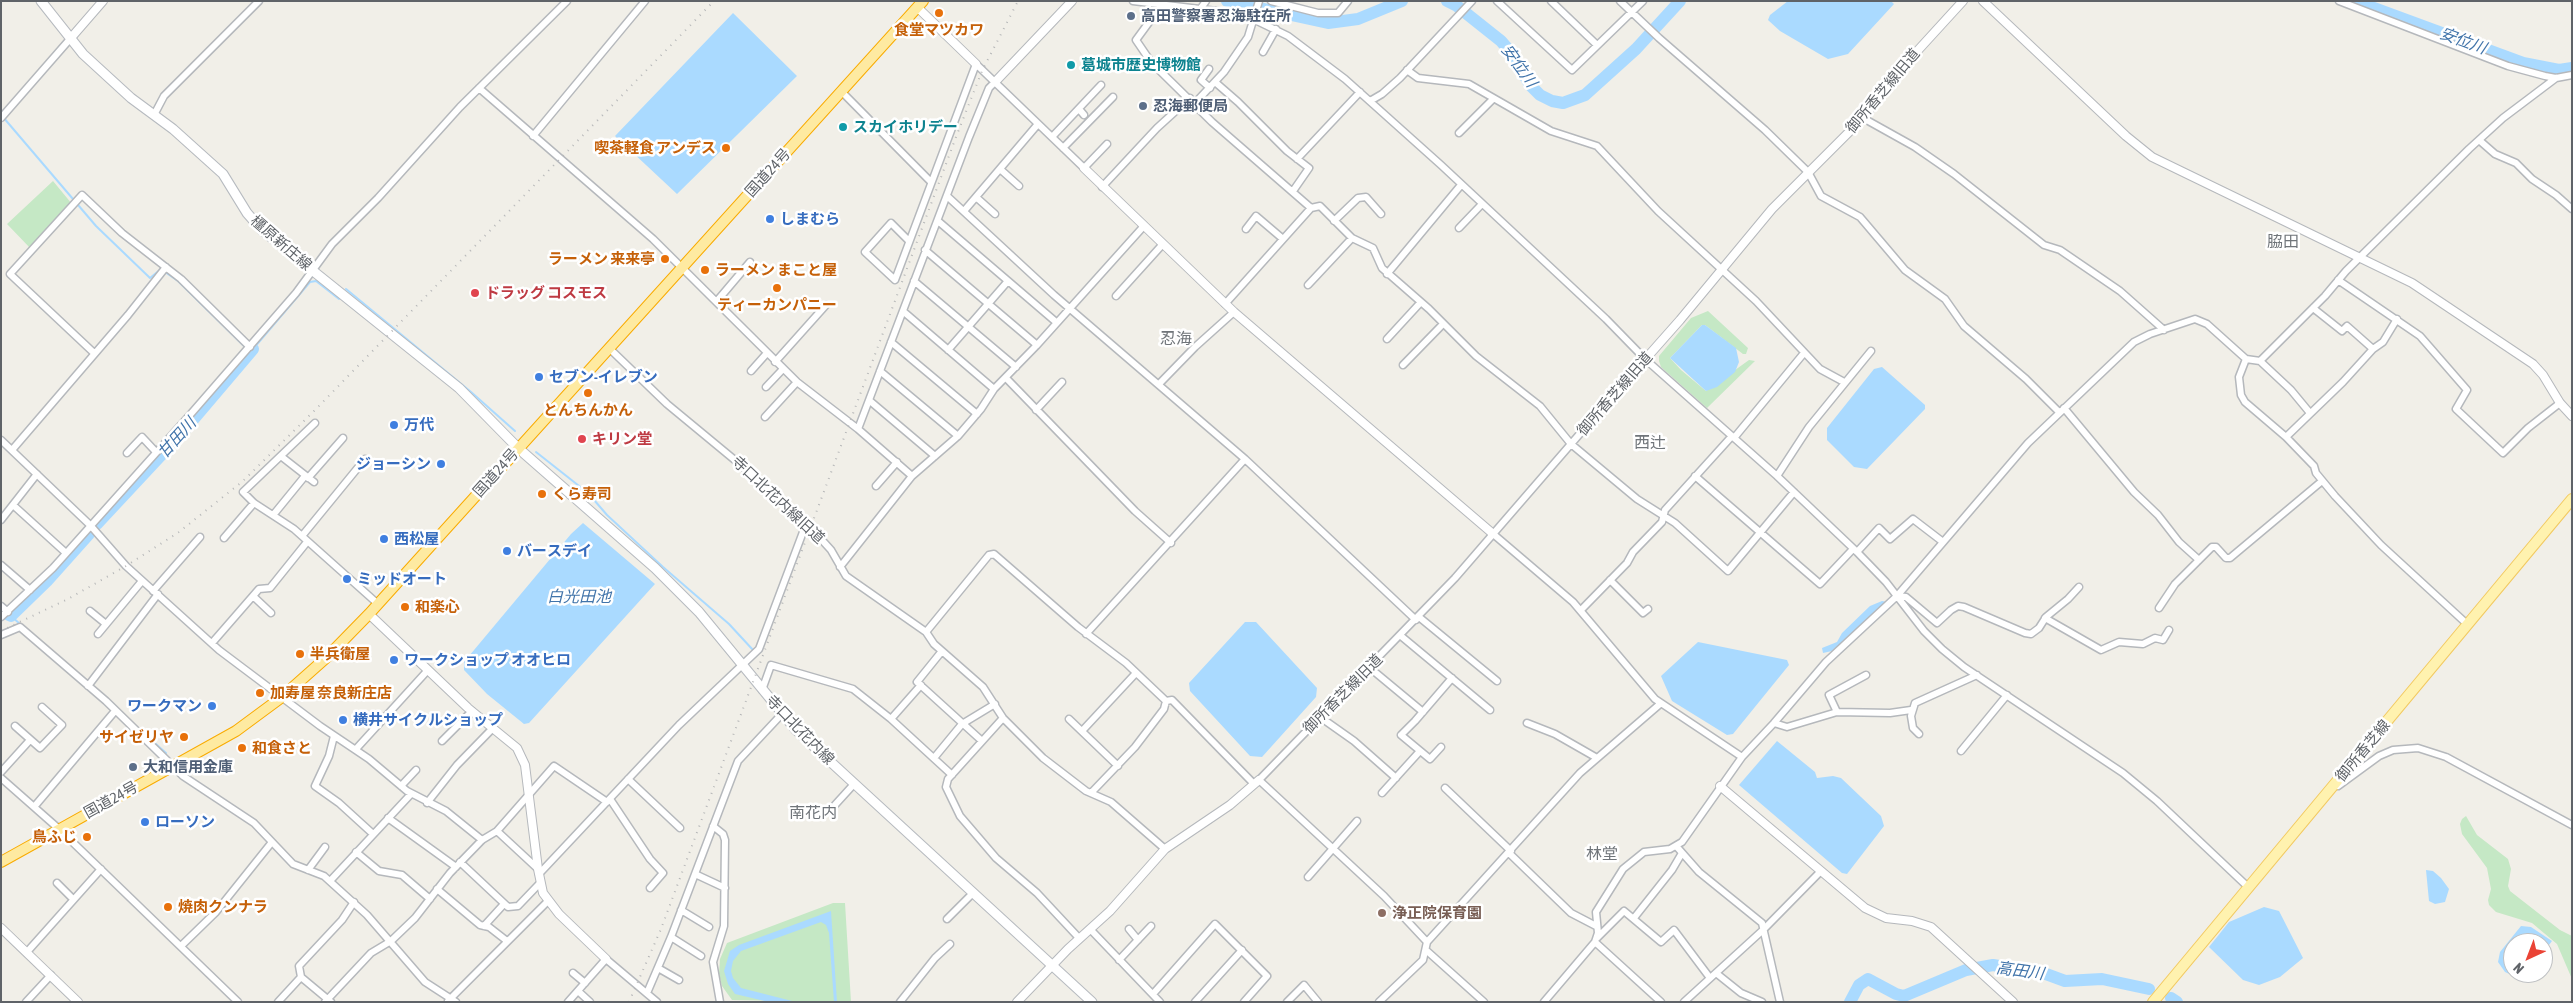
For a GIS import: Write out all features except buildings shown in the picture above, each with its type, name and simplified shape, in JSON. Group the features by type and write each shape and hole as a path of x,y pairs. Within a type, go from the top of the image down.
{"highway":[{"name":"国道24号","path":"1,862 236,730 282,697 327,657 369,614 920,4"}],"main road":[{"name":"橿原新庄線","path":"41,1 58,19 70,39 131,98 154,115 223,174 247,213 262,230 460,388 518,448"},
{"name":"寺口北花内線","path":"518,448 681,593 719,635 781,715 1092,1002"},
{"name":"御所香芝線","path":"2153,1002 2572,499"}],"street":[{"path":"2,117 103,1"},
{"path":"154,115 164,96 260,1"},
{"path":"1,617 66,553 250,347 313,271 332,244 384,192 460,107 567,1"},
{"path":"533,136 646,1"},
{"path":"858,429 904,312 925,250 989,88 1072,1"},
{"path":"1133,1 1203,4 1226,12 1255,18 1302,46 1360,92 1606,318 1645,359 1794,492 1855,550 1886,582 1932,639 1977,675 2135,783 2248,887"},
{"path":"1271,1 1318,13 1338,13 1348,1"},
{"path":"1497,1 1572,70 1643,1"},
{"path":"1551,1 1597,45"},
{"path":"1620,1 1646,27 1742,109 1808,172 1822,196 1860,217 1905,270 1945,299 1964,326 2061,410 2134,492 2158,515 2179,542 2199,560"},
{"name":"御所香芝線旧道","path":"1256,782 1418,618 1645,359 1772,209 1863,118 1910,58 1963,1"},
{"path":"1983,1 2126,136 2152,157 2360,256 2412,283 2533,364 2543,375 2560,404 2572,416"},
{"path":"2339,1 2485,58 2556,78 2572,75"},
{"path":"1102,187 1157,128 1212,85 1243,46 1255,18 1259,2"},
{"path":"1159,3 1158,10 1136,40 1155,67 1193,100 1219,128 1311,208"},
{"path":"1370,101 1382,94 1407,70 1470,3"},
{"path":"920,4 976,64 1225,304 1581,610 1660,704 1742,756"},
{"path":"1263,52 1276,29"},
{"path":"909,241 891,224 865,252 895,280 976,64"},
{"path":"1209,69 1201,80 1212,85 1309,168 1293,191"},
{"path":"1407,70 1418,78 1461,82 1551,131 1597,146 1658,211 1769,314 1820,369 1844,382"},
{"path":"2260,361 2313,308 2360,256 2479,140 2503,118 2556,78"},
{"path":"1052,137 1097,87"},
{"path":"480,88 533,136 561,157 683,267 775,362 797,382 858,429 912,476"},
{"path":"841,92 931,182"},
{"path":"1297,159 1360,92"},
{"path":"1063,148 1113,97"},
{"path":"1459,133 1493,100"},
{"path":"1079,109 1084,115"},
{"path":"1863,118 1908,143 1954,174 2044,245 2060,250 2120,291 2164,330"},
{"path":"964,211 1038,124"},
{"path":"2479,140 2495,154 2516,163 2532,179 2556,195 2572,209"},
{"path":"1084,168 1107,144"},
{"path":"1000,169 1019,186"},
{"path":"1387,274 1461,185"},
{"path":"94,353 10,274 82,195 126,237 166,267 250,347"},
{"path":"947,196 1069,308 1245,459 1418,618 1497,682"},
{"path":"976,197 995,214"},
{"path":"1334,221 1358,198 1366,197 1381,214"},
{"path":"1459,228 1482,204"},
{"path":"1225,304 1311,208 1320,206 1352,238 1373,248 1378,263 1387,274 1421,302 1476,356 1540,406 1571,444 1642,503 1663,515 1728,570 1794,492"},
{"path":"1246,230 1256,216 1283,239"},
{"path":"938,221 1056,322"},
{"path":"840,567 912,476 958,436 977,414 994,389 1037,345 1143,227"},
{"path":"1308,285 1352,238"},
{"path":"1116,296 1162,245"},
{"path":"925,250 1037,345"},
{"path":"717,301 750,262"},
{"path":"12,450 128,316 166,267"},
{"path":"2338,280 2420,336 2468,390 2456,409 2503,453 2528,428 2560,404"},
{"path":"914,281 1016,367"},
{"path":"948,350 1008,281"},
{"path":"1387,339 1421,302"},
{"path":"775,362 826,305"},
{"path":"2313,308 2342,331 2347,326 2373,349"},
{"path":"904,312 994,389"},
{"path":"1159,384 1195,347 1234,312"},
{"path":"1660,1002 1596,940 1595,917 1598,907 1629,862 1644,852 1677,846 1686,837 1742,756 1774,723 1834,654 1897,596 2018,454 2061,410 2134,342 2195,319 2201,321 2246,359 2260,361 2291,390 2310,413"},
{"path":"2286,437 2343,382 2373,349 2383,342 2397,319"},
{"path":"1403,365 1443,324"},
{"path":"892,342 977,414"},
{"name":"寺口北花内線旧道","path":"610,348 668,404 742,466 806,524 831,550 846,576 926,632 928,638 983,687 1003,718 1043,758 1091,794 1111,802 1165,849"},
{"path":"1776,476 1844,382 1871,351"},
{"path":"751,371 767,353"},
{"path":"1581,610 1662,522 1664,510 1732,437 1804,353"},
{"path":"2246,359 2239,377 2241,395 2250,408 2286,437 2314,466 2322,481 2381,544 2467,624"},
{"path":"766,387 783,369"},
{"path":"880,371 958,436"},
{"path":"1006,378 1135,511 1171,543"},
{"path":"765,417 797,382"},
{"path":"1036,410 1062,382"},
{"path":"870,401 935,456"},
{"path":"315,423 282,457 243,492 254,503 274,514 302,536 378,604"},
{"path":"127,453 142,437 156,452"},
{"path":"274,514 309,479 343,438"},
{"path":"1,440 90,525 126,566 212,643 334,736 356,749 411,794 446,811 482,840"},
{"path":"282,457 309,479"},
{"path":"302,536 365,459"},
{"path":"1086,634 1171,543 1245,459"},
{"path":"876,486 897,462"},
{"path":"1,520 37,474"},
{"path":"1695,476 1820,584 1879,528 1890,539 1913,519 1943,542"},
{"path":"2159,608 2175,584 2212,547 2216,547 2226,558 2230,558 2322,481"},
{"path":"224,538 254,503"},
{"path":"13,505 66,553"},
{"path":"538,872 679,725 759,649 806,524"},
{"path":"89,684 155,592 200,537"},
{"path":"212,643 259,589 270,588 307,542"},
{"path":"926,632 989,555 994,554 1086,634 1136,673 1166,701"},
{"path":"1,565 30,590"},
{"path":"1610,580 1643,613 1648,609"},
{"path":"98,634 142,581"},
{"path":"1897,596 1906,597 1937,622 1958,606 1971,609 2025,633 2035,632 2045,618 2079,587"},
{"path":"252,596 271,613"},
{"path":"1,606 8,612"},
{"path":"90,611 106,624"},
{"path":"369,614 472,711 509,741 522,756 538,872 540,883 548,901 606,959 656,1002"},
{"path":"2045,618 2094,648 2101,650 2125,641 2143,644 2155,638 2163,640 2169,630"},
{"path":"1,635 20,627 89,684 115,711 155,747 172,766 205,793 254,824 292,864 320,873 330,881 354,902 426,982 451,1001 507,941 548,901"},
{"path":"1401,636 1490,710"},
{"path":"942,651 917,682 982,741"},
{"path":"762,690 771,665 853,689 891,719 952,775"},
{"path":"1370,668 1423,712"},
{"path":"356,749 428,670"},
{"path":"1082,731 1136,673"},
{"path":"1837,712 1829,695 1866,675"},
{"path":"1774,723 1787,727 1837,712 1890,713 1911,710 1920,700 1977,675"},
{"path":"1440,747 1430,760 1401,735 1452,678"},
{"path":"891,719 921,685"},
{"path":"1961,751 2007,695"},
{"path":"1166,701 1172,700 1256,782 1333,849 1399,911 1426,942 1426,951 1419,964 1379,1002"},
{"path":"1091,794 1118,766 1164,709 1166,701"},
{"path":"934,758 962,724 994,704"},
{"path":"1426,942 1573,781 1660,704"},
{"path":"15,726 40,748 62,724 42,707"},
{"path":"1911,710 1913,728 1919,734"},
{"path":"34,807 115,711"},
{"path":"442,741 472,711"},
{"path":"647,993 671,937 738,761 781,715"},
{"path":"1320,717 1354,742 1396,778"},
{"path":"1003,718 946,782 946,787 964,821 1003,865 1037,893 1079,938"},
{"path":"1069,719 1118,766"},
{"path":"1527,723 1555,734 1597,758"},
{"path":"427,803 457,765 493,728"},
{"path":"334,736 329,756 315,786 339,803 373,834"},
{"path":"1,772 30,740"},
{"path":"2328,792 2379,756 2393,750 2418,748 2446,757 2572,825"},
{"path":"1382,793 1420,751"},
{"path":"354,902 342,920 299,966 301,977 327,1001 370,953 391,941 430,900 458,864 482,840 497,831 554,766 608,800 650,859 663,873 650,888"},
{"path":"401,786 416,770"},
{"path":"1,778 59,829 236,1001"},
{"path":"628,779 680,828"},
{"path":"1017,1002 1090,929 1165,849 1235,802 1256,782"},
{"path":"834,806 854,784"},
{"path":"1720,786 1820,872 1871,912 1886,918 1922,923 1931,927 2013,1002"},
{"path":"1445,788 1571,912 1596,926"},
{"path":"330,881 411,794"},
{"path":"388,818 458,864 504,904 513,908 518,906 540,883"},
{"path":"1308,877 1357,821"},
{"path":"713,826 723,834 725,840 724,934 713,962 720,1002"},
{"path":"497,831 538,872"},
{"path":"181,946 216,912 272,842"},
{"path":"1677,846 1708,880 1762,923 1780,1002"},
{"path":"308,870 325,847"},
{"path":"356,852 379,871 402,875 430,900"},
{"path":"1634,918 1672,870 1682,853"},
{"path":"27,952 101,869"},
{"path":"1684,1002 1763,930 1820,872"},
{"path":"695,874 725,888"},
{"path":"57,883 73,899"},
{"path":"437,889 480,925 489,927 507,941"},
{"path":"947,919 974,893"},
{"path":"484,926 504,904"},
{"path":"681,910 709,927"},
{"path":"1544,1002 1596,940 1624,911 1660,942 1674,930 1710,978"},
{"path":"1153,994 1215,924 1267,976 1244,1002"},
{"path":"1119,960 1151,926"},
{"path":"1,928 78,1002"},
{"path":"1090,929 1160,1002"},
{"path":"1128,929 1138,940"},
{"path":"671,937 701,956"},
{"path":"900,1002 935,958 950,944"},
{"path":"1195,1002 1242,950"},
{"path":"1426,951 1484,1002"},
{"path":"568,1002 606,959"},
{"path":"658,968 679,980"},
{"path":"573,973 585,983"},
{"path":"1716,973 1741,994 1762,1002"},
{"path":"26,1002 51,975"},
{"path":"278,1002 301,977"},
{"path":"1287,1002 1304,985 1318,1002"},
{"path":"578,991 590,1002"}],"green space":[{"path":"53,181 72,204 31,249 7,224"},
{"path":"1708,311 1748,348 1746,354 1743,354 1705,325 1702,325 1670,358 1681,370 1706,391 1749,360 1755,361 1707,408 1661,367 1659,356 1691,318"},
{"path":"2466,816 2477,835 2508,859 2511,869 2508,886 2510,891 2560,930 2572,936 2572,979 2557,944 2553,941 2553,933 2544,933 2532,923 2496,912 2489,905 2488,900 2491,889 2487,868 2462,834 2460,824"},
{"path":"833,903 845,903 851,1002 732,1000 722,986 719,974 720,959 727,943"}],"water":[{"path":"1788,1 1891,1 1894,4 1848,54 1828,59 1780,31 1768,20 1770,15"},
{"path":"733,13 797,76 677,194 615,136"},
{"path":"1702,325 1705,325 1736,348 1739,362 1735,372 1717,387 1706,391 1670,358"},
{"path":"1882,367 1925,405 1925,409 1867,469 1854,467 1827,440 1827,428 1874,369"},
{"name":"白光田池","path":"583,523 655,584 529,723 524,724 487,694 464,670 464,662 571,534"},
{"path":"1882,601 1887,602 1832,651 1823,653 1822,648 1837,642 1842,633 1870,606"},
{"path":"1245,622 1256,622 1317,688 1316,697 1262,757 1250,756 1190,691 1189,683"},
{"path":"1698,642 1787,660 1789,665 1733,734 1727,735 1672,701 1661,676"},
{"path":"1777,741 1815,772 1817,778 1833,776 1841,778 1881,816 1884,826 1847,874 1842,873 1739,785"},
{"path":"2426,870 2433,871 2449,889 2445,902 2435,904 2429,901"},
{"path":"2264,907 2279,911 2303,958 2280,977 2259,985 2243,980 2209,947 2229,922"},
{"path":"831,911 837,1002 834,1002 829,933 826,925 821,922 741,951 733,961 731,971 733,978 741,988 796,1002 769,1002 735,994 728,984 724,971 730,951 739,945"},
{"path":"2521,926 2531,927 2540,933 2515,933"},
{"path":"2503,948 2503,969 2498,962 2500,952"}],"waterway":[{"name":"安位川","path":"1227,1 1328,23 1358,19 1402,1"},
{"name":"安位川","path":"1447,1 1457,6 1501,41 1513,55 1530,85 1540,95 1552,101 1563,103 1585,95 1636,49 1680,1"},
{"name":"安位川","path":"2355,1 2523,63 2559,70 2572,68"},
{"path":"3,117 96,226 150,278 161,269"},
{"path":"165,272 178,281 244,346"},
{"path":"253,349 310,282 316,281 339,299"},
{"path":"346,289 471,392 515,431"},
{"name":"甘田川","path":"97,524 180,435 253,349"},
{"path":"536,452 588,493 607,515 729,624 753,650"},
{"name":"甘田川","path":"1,611 11,616 47,581 89,534"},
{"path":"11,616 20,624"},
{"path":"140,730 166,753"},
{"name":"高田川","path":"1850,1002 1859,985 1868,979 1896,994 1904,996 1966,970 1993,965 2046,974 2065,981 2102,979 2149,989"},
{"name":"高田川","path":"2171,998 2177,1002"}],"railway":[{"path":"1,631 68,599 126,566 179,532 243,481 314,411 714,1"},
{"path":"629,1002 661,929 956,137 982,71 1018,1"}],"place":[{"name":"食堂マツカワ","path":"939,13"},
{"name":"高田警察署忍海駐在所","path":"1131,16"},
{"name":"葛城市歴史博物館","path":"1071,65"},
{"name":"忍海郵便局","path":"1143,106"},
{"name":"スカイホリデー","path":"843,127"},
{"name":"喫茶軽食 アンデス","path":"726,148"},
{"name":"しまむら","path":"770,219"},
{"name":"ラーメン 来来亭","path":"665,259"},
{"name":"ラーメン まこと屋","path":"705,270"},
{"name":"ティーカンパニー","path":"777,288"},
{"name":"ドラッグ コスモス","path":"475,293"},
{"name":"セブン-イレブン","path":"539,377"},
{"name":"とんちんかん","path":"588,393"},
{"name":"万代","path":"394,425"},
{"name":"キリン堂","path":"582,439"},
{"name":"ジョーシン","path":"441,464"},
{"name":"くら寿司","path":"542,494"},
{"name":"西松屋","path":"384,539"},
{"name":"バースデイ","path":"507,551"},
{"name":"ミッドオート","path":"347,579"},
{"name":"和楽心","path":"405,607"},
{"name":"半兵衛屋","path":"300,654"},
{"name":"ワークショップ オオヒロ","path":"394,660"},
{"name":"加寿屋 奈良新庄店","path":"260,693"},
{"name":"ワークマン","path":"212,706"},
{"name":"横井サイクルショップ","path":"343,720"},
{"name":"サイゼリヤ","path":"184,737"},
{"name":"和食さと","path":"242,748"},
{"name":"大和信用金庫","path":"133,767"},
{"name":"ローソン","path":"145,822"},
{"name":"鳥ふじ","path":"87,837"},
{"name":"焼肉クンナラ","path":"168,907"},
{"name":"浄正院保育園","path":"1382,913"}],"district":[{"name":"脇田","path":"2283,242"},
{"name":"忍海","path":"1176,339"},
{"name":"西辻","path":"1650,443"},
{"name":"南花内","path":"813,813"},
{"name":"林堂","path":"1602,854"}]}
